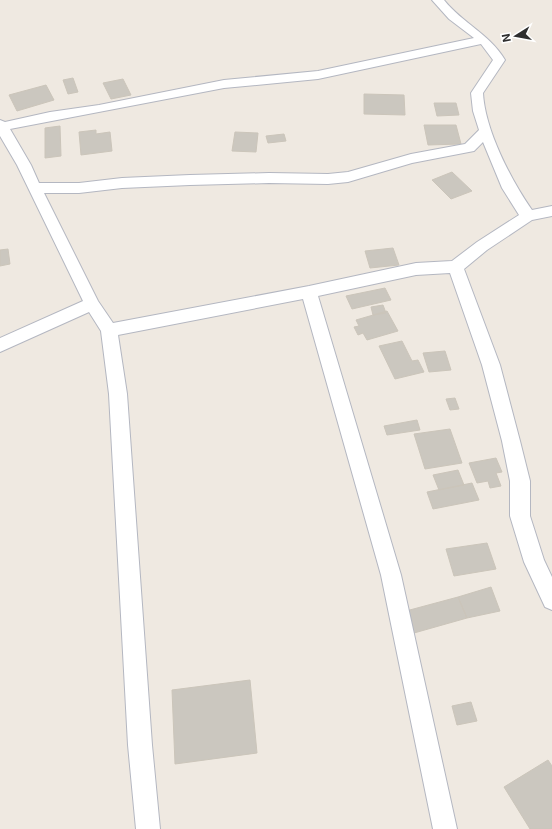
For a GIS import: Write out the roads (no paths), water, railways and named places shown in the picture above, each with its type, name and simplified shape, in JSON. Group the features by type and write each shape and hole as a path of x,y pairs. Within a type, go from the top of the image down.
{"street":[{"path":"438,0 450,15 484,40 495,52 499,60 495,68 480,87 477,94 486,131 509,187 528,216"},
{"path":"148,829 140,745 118,394 109,330 92,304 24,165 0,126 50,116 99,109 224,84 318,75 484,40"},
{"path":"34,188 79,188 122,183 190,180 269,178 328,179 348,177 411,159 469,148 486,131"},
{"path":"109,330 310,292 416,269 456,267 482,246 528,216 552,211"},
{"path":"456,267 491,365 511,441 520,481 520,516 534,562 552,600"},
{"path":"310,292 391,576 445,829"},
{"path":"0,344 92,304"}]}
